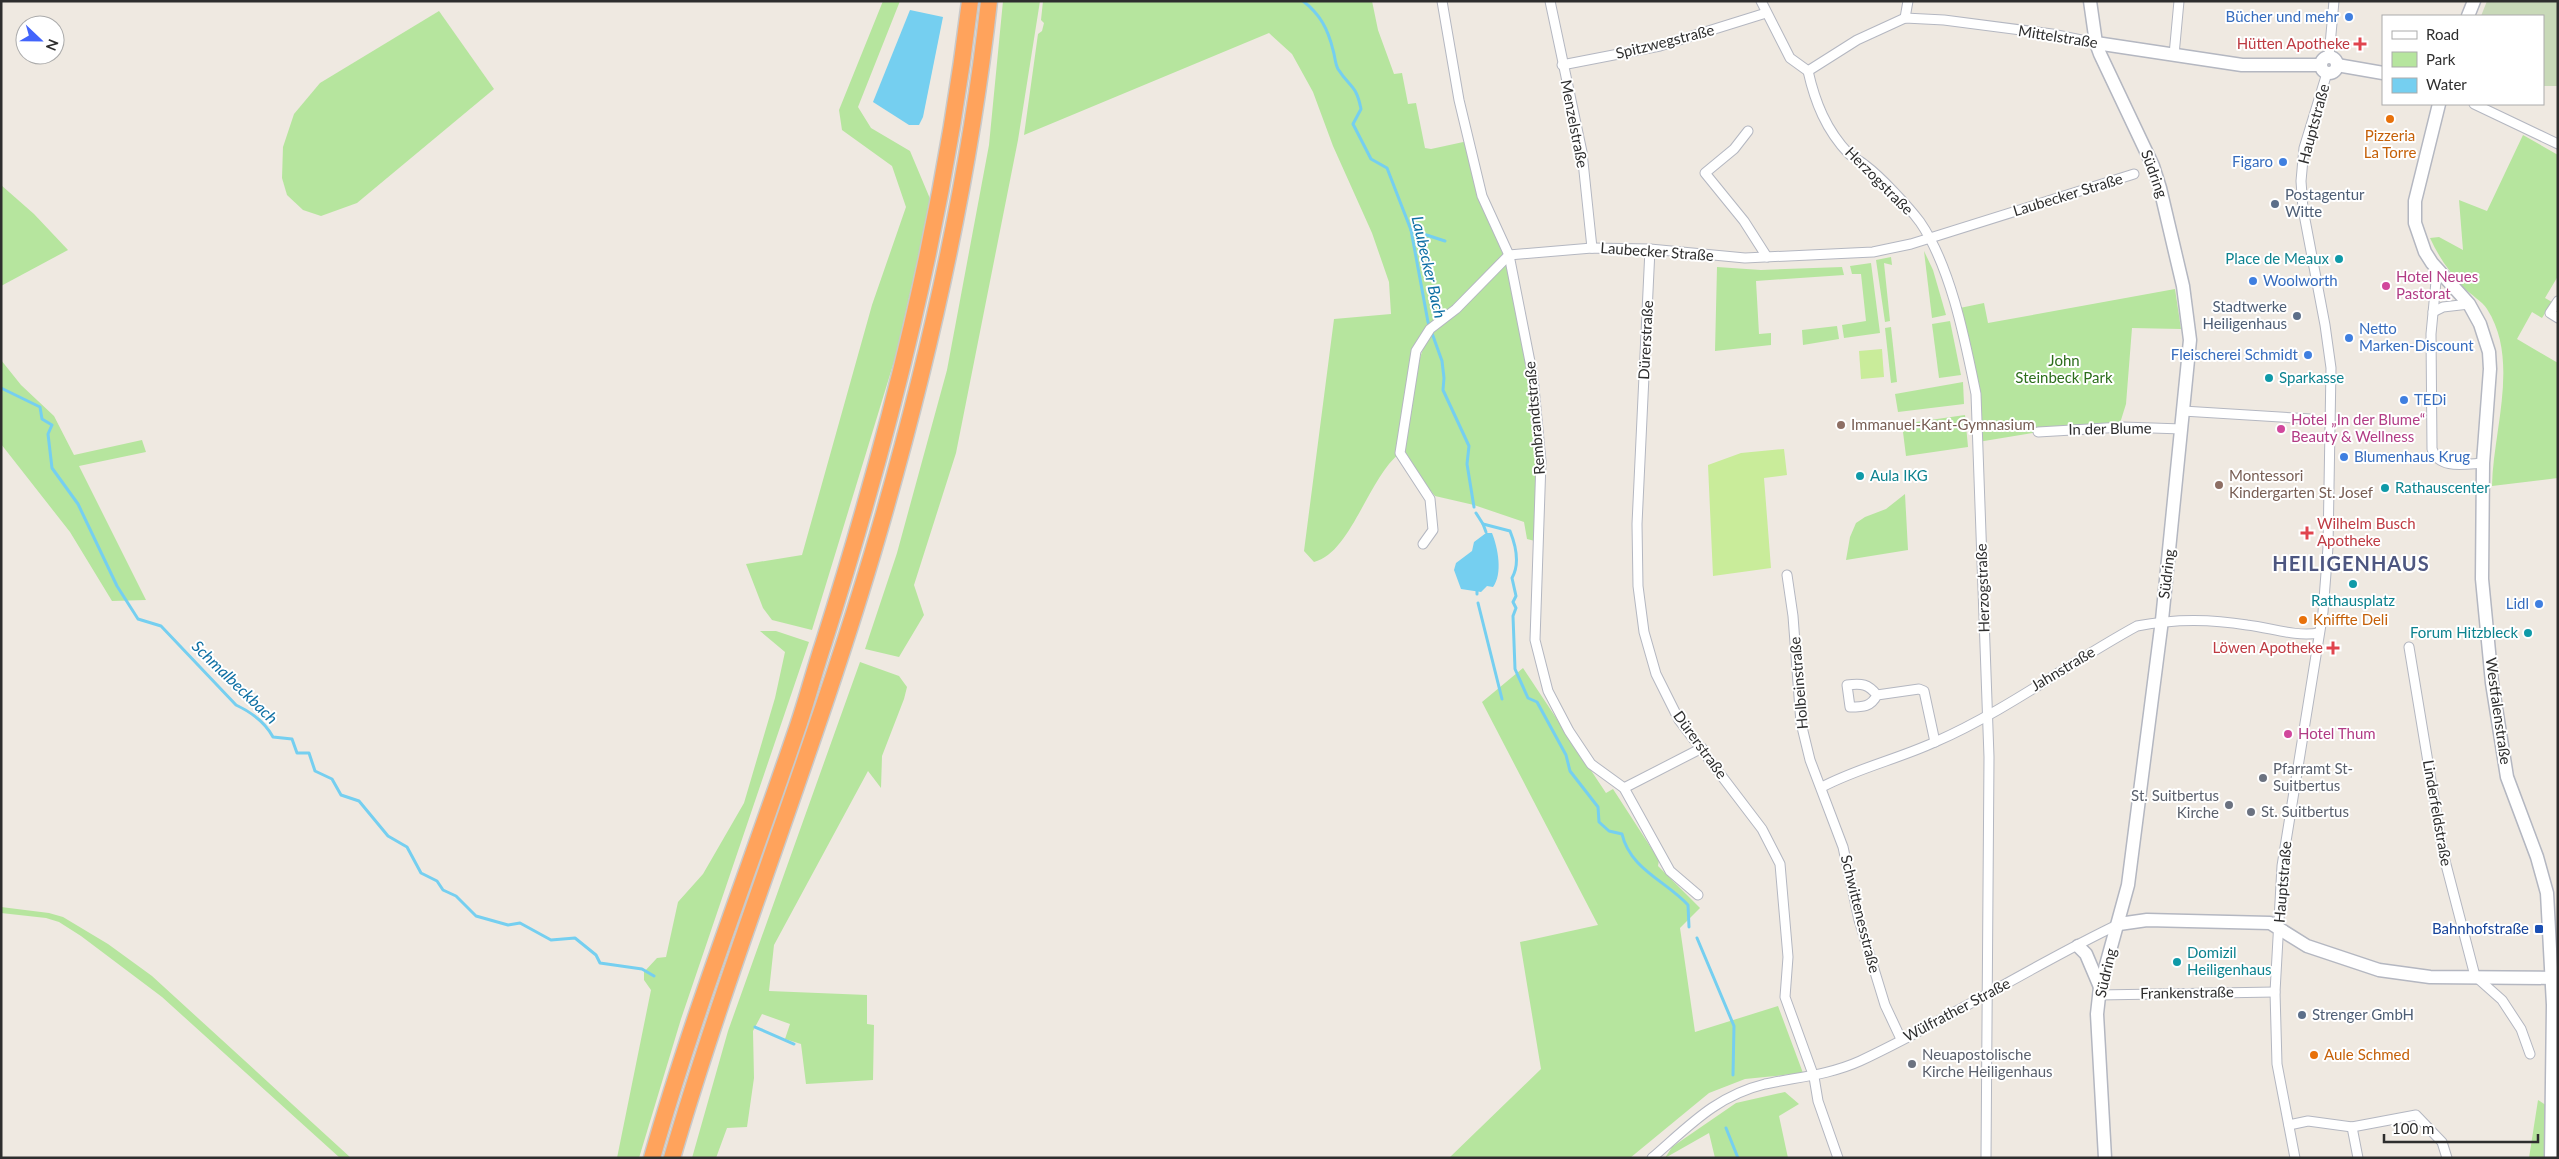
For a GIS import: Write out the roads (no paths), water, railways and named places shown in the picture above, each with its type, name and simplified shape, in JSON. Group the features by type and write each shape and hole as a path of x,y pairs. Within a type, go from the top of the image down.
{"highway":[{"path":"652,1158 670,1094 726,928 800,722 858,535 899,385 928,260 951,140 970,1"},
{"path":"672,1158 747,924 841,653 876,540 918,390 971,134 990,1"}],"street":[{"name":"Rembrandtstraße","path":"1442,1 1459,100 1482,196 1508,255 1533,377 1541,461 1535,640 1548,692 1569,732 1591,764 1624,788"},
{"name":"Menzelstraße","path":"1550,1 1562,66 1582,152 1592,248"},
{"path":"1761,1 1790,58 1808,71"},
{"path":"1905,18 1908,1"},
{"name":"Südring","path":"2090,1 2096,43 2153,166 2174,244 2186,302 2190,340 2162,620 2128,885 2100,991 2098,1014 2105,1158"},
{"path":"2174,55 2179,1"},
{"name":"Hauptstraße","path":"2295,1158 2277,1064 2275,992 2288,825 2320,633 2328,547 2332,383 2325,324 2303,209 2301,181 2304,148 2328,65 2334,1"},
{"path":"2468,15 2474,1"},
{"name":"Spitzwegstraße","path":"1562,66 1660,46 1766,14"},
{"name":"Mittelstraße","path":"1808,71 1857,40 1905,18 1944,20 2052,34 2096,43 2254,66 2328,65 2382,73"},
{"name":"Herzogstraße","path":"1808,71 1813,95 1822,118 1850,155 1866,165 1909,210 1930,237 1938,255 1955,309 1976,394 1987,715 1989,859 1986,1158"},
{"name":"Westfalenstraße","path":"2440,105 2422,169 2414,210 2418,235 2425,252 2437,271 2469,304 2480,324 2490,360 2483,463 2482,579 2492,683 2508,777 2537,857 2547,893 2555,978 2551,1158"},
{"path":"2476,105 2558,144"},
{"path":"1748,130 1734,149 1705,173 1744,221 1767,257"},
{"name":"Laubecker Straße","path":"1508,255 1592,248 1650,248 1745,258 1844,255 1873,252 1898,248 2134,174"},
{"name":"Dürerstraße","path":"1650,248 1636,524 1638,586 1644,632 1656,674 1679,720 1762,830 1780,864 1788,957 1785,997 1814,1077 1818,1101 1838,1158"},
{"path":"1423,544 1433,530 1430,499 1400,453 1416,351 1430,329 1456,309 1508,255"},
{"path":"2437,271 2433,312 2432,449 2434,457 2446,464 2483,463"},
{"path":"2554,315 2558,300"},
{"path":"2433,312 2443,307 2469,304"},
{"path":"2183,411 2311,418"},
{"name":"In der Blume","path":"2038,432 2123,427 2182,429"},
{"name":"Holbeinstraße","path":"1787,575 1793,616 1801,723 1810,760 1822,787"},
{"name":"Jahnstraße","path":"1822,787 1847,774 1935,742 1987,715 2137,626 2162,620 2222,622 2305,635 2320,633"},
{"name":"Linderfeldstraße","path":"2409,647 2443,853 2475,976"},
{"path":"1877,695 1919,689 1924,690 1935,742"},
{"path":"1698,895 1670,871 1624,788 1702,748"},
{"name":"Schwittenesstraße","path":"1822,787 1843,847 1859,920 1885,1005 1901,1039"},
{"name":"Wülfrather Straße","path":"1652,1158 1712,1105 1765,1084 1814,1077 1861,1060 2119,924 2147,920 2262,922 2279,926"},
{"path":"2279,926 2307,946 2379,970 2430,977 2555,978"},
{"path":"2078,946 2086,954 2100,991"},
{"path":"2475,976 2502,1000 2521,1029 2530,1054"},
{"name":"Frankenstraße","path":"2100,991 2275,992"},
{"path":"2289,1125 2308,1121 2352,1127 2416,1115 2442,1142 2447,1158"},
{"path":"2352,1127 2358,1158"}],"water":[{"path":"910,10 943,17 923,117 919,125 909,125 873,102"},
{"path":"1486,533 1492,533 1496,546 1499,568 1496,582 1493,587 1487,586 1481,592 1461,589 1454,570 1456,563 1472,551 1474,542"}],"waterway":[{"name":"Laubecker Bach","path":"1303,1 1319,17 1331,42 1337,67 1355,90 1361,109 1353,124 1371,159 1387,168 1411,230 1428,322 1442,361 1443,390 1469,446 1467,464 1474,507"},
{"path":"1411,230 1445,241"},
{"name":"Schmalbeckbach","path":"1,388 40,407 42,419 52,425 48,434 52,468 78,504 117,586 138,619 161,626 236,705 257,718 273,737 292,739 297,753 309,753 315,771 332,779 341,795 359,801 388,836 407,847 421,873 437,881 443,890 456,896 476,916 508,925 520,923 551,940 575,938 596,955 600,963 642,969 654,976"},
{"name":"Laubecker Bach","path":"1476,513 1483,524 1510,531 1514,543 1516,567 1512,578 1516,596 1513,602 1516,608 1513,616 1515,669 1528,698 1537,702 1566,755 1570,771 1598,807 1599,822 1609,831 1622,834 1626,846 1641,866 1688,905 1689,927"},
{"name":"Laubecker Bach","path":"1483,524 1486,532"},
{"path":"1478,603 1502,699"},
{"name":"Laubecker Bach","path":"1697,938 1734,1026 1733,1075"},
{"name":"Schmalbeckbach","path":"755,1027 794,1044"},
{"name":"Laubecker Bach","path":"1726,1128 1738,1158"}],"place":[{"name":"Bücher und mehr","path":"2349,17"},
{"name":"Hütten Apotheke","path":"2360,44"},
{"name":"Pizzeria La Torre","path":"2390,119"},
{"name":"Figaro","path":"2283,162"},
{"name":"Postagentur Witte","path":"2275,204"},
{"name":"Place de Meaux","path":"2339,259"},
{"name":"Woolworth","path":"2253,281"},
{"name":"Hotel Neues Pastorat","path":"2386,286"},
{"name":"Stadtwerke Heiligenhaus","path":"2297,316"},
{"name":"Netto Marken-Discount","path":"2349,338"},
{"name":"Fleischerei Schmidt","path":"2308,355"},
{"name":"Sparkasse","path":"2269,378"},
{"name":"TEDi","path":"2404,400"},
{"name":"Immanuel-Kant-Gymnasium","path":"1841,425"},
{"name":"Hotel „In der Blume“ Beauty & Wellness","path":"2281,429"},
{"name":"Blumenhaus Krug","path":"2344,457"},
{"name":"Aula IKG","path":"1860,476"},
{"name":"Montessori Kindergarten St. Josef","path":"2219,485"},
{"name":"Rathauscenter","path":"2385,488"},
{"name":"Wilhelm Busch Apotheke","path":"2307,533"},
{"name":"Rathausplatz","path":"2353,584"},
{"name":"Lidl","path":"2539,604"},
{"name":"Kniffte Deli","path":"2303,620"},
{"name":"Forum Hitzbleck","path":"2528,633"},
{"name":"Löwen Apotheke","path":"2333,648"},
{"name":"Hotel Thum","path":"2288,734"},
{"name":"Pfarramt St- Suitbertus","path":"2263,778"},
{"name":"St. Suitbertus Kirche","path":"2229,805"},
{"name":"St. Suitbertus","path":"2251,812"},
{"name":"Bahnhofstraße","path":"2539,929"},
{"name":"Domizil Heiligenhaus","path":"2177,962"},
{"name":"Strenger GmbH","path":"2302,1015"},
{"name":"Aule Schmed","path":"2314,1055"},
{"name":"Neuapostolische Kirche Heiligenhaus","path":"1912,1064"}],"district":[{"name":"HEILIGENHAUS","path":"2351,564"}],"park label":[{"name":"John Steinbeck Park","path":"2064,370"}]}
